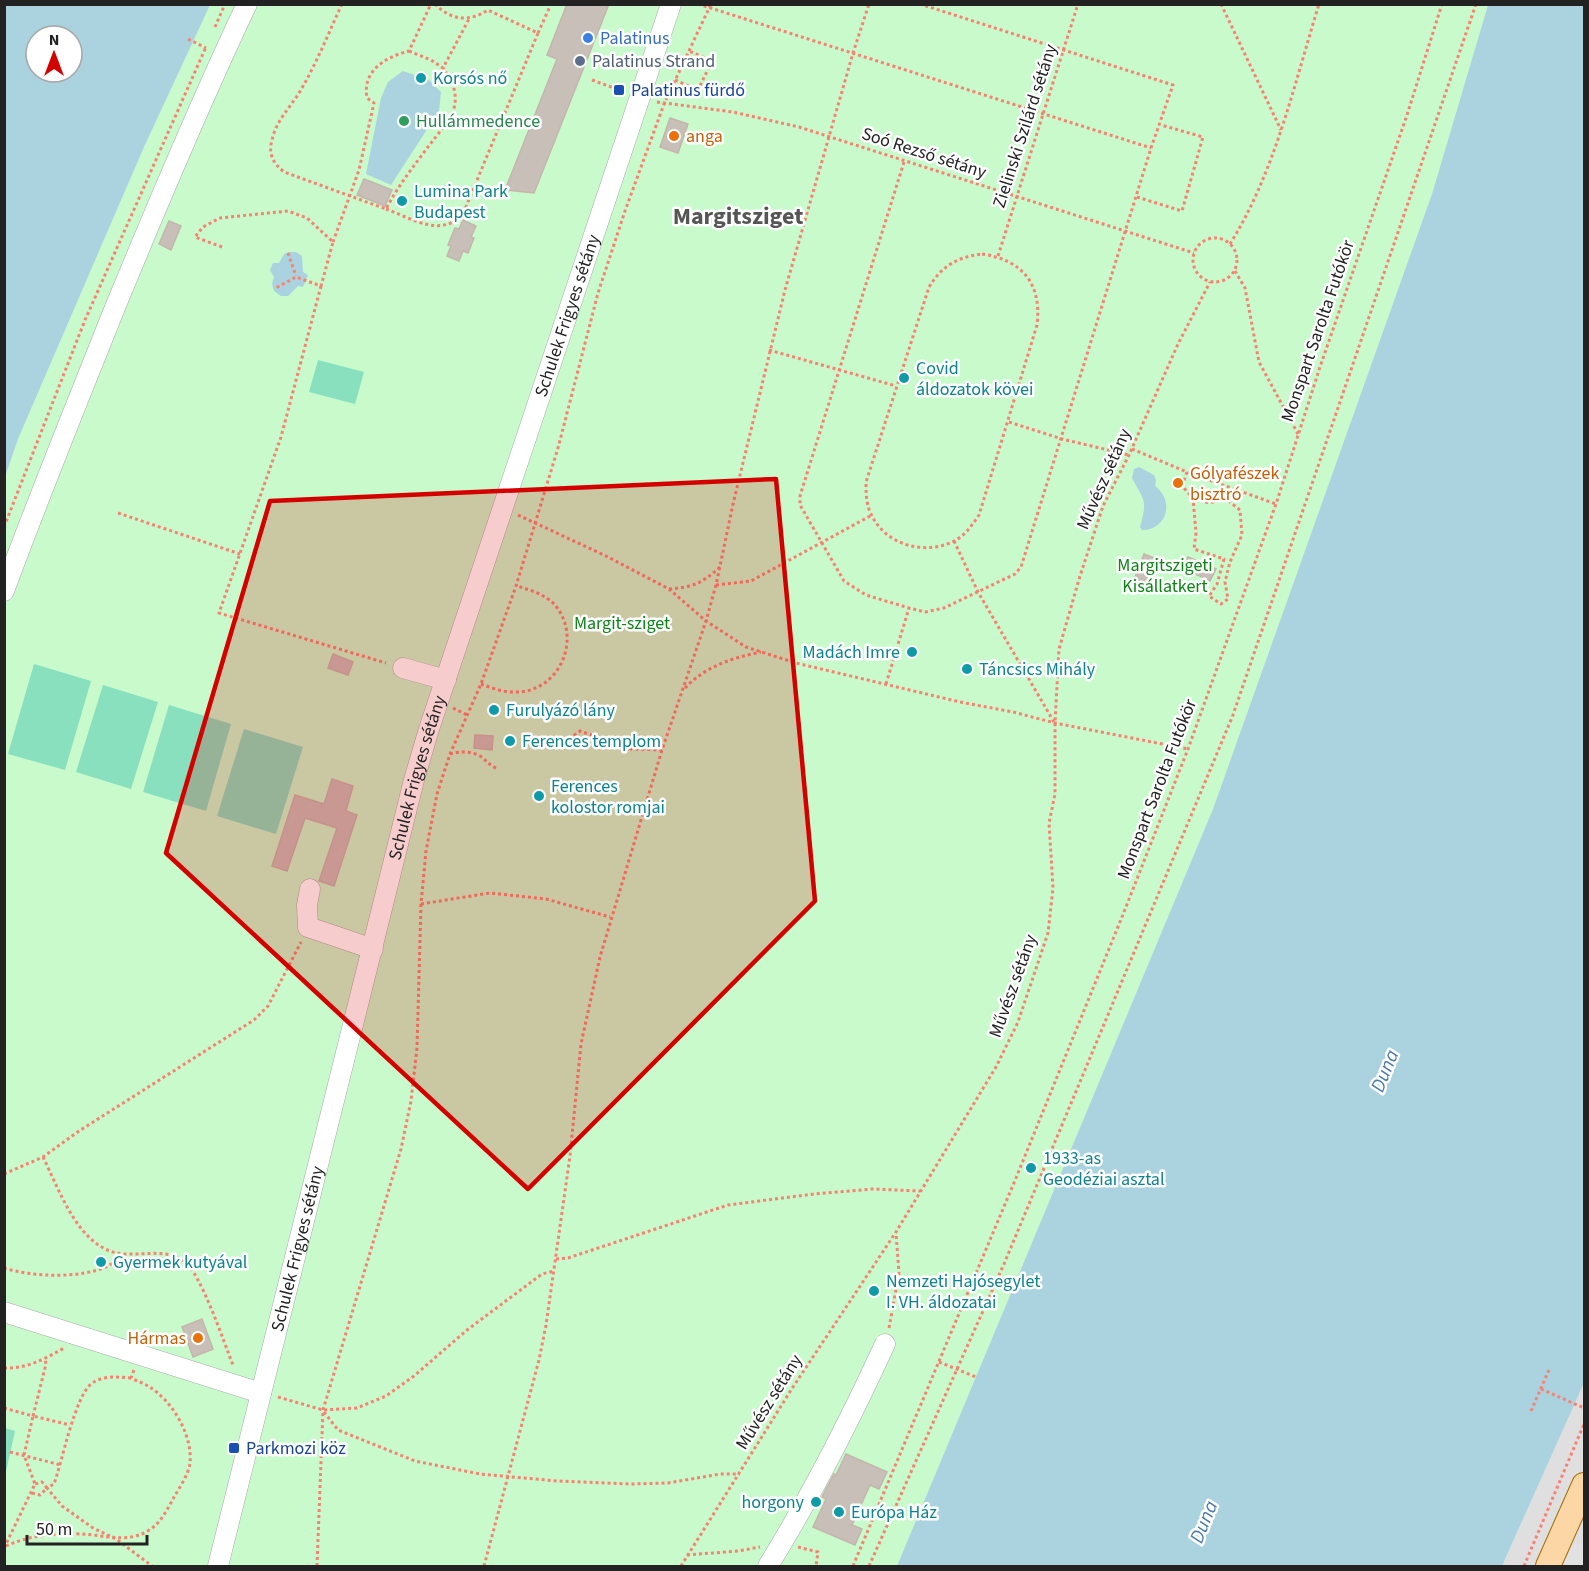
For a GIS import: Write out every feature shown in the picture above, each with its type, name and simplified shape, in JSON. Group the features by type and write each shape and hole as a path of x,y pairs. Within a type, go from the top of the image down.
{"main road":[{"path":"1548,1566 1584,1485"}],"street":[{"path":"4,591 134,261 222,56 247,4"},
{"name":"Schulek Frigyes sétány","path":"218,1566 252,1390 373,949 414,780 671,4"},
{"path":"403,668 446,680"},
{"path":"310,889 307,904 308,927 373,949"},
{"path":"4,1312 252,1390"},
{"path":"768,1566 804,1507 885,1344"}],"path":[{"path":"4,526 85,320 225,4"},
{"path":"342,4 302,89 281,118 272,139 270,151 274,164 284,172 433,226 442,227 450,225 463,214 551,4"},
{"path":"409,51 431,4"},
{"path":"435,4 450,16 469,19 488,10 493,4"},
{"path":"698,4 1151,148"},
{"path":"484,1566 538,1360 556,1259 581,1044 611,917 649,800 662,750 706,621 769,350 829,135 869,4"},
{"path":"904,162 800,496 800,505 844,581 866,596 925,612 944,608 1015,574 1022,567 1151,148 1161,125 1173,85 920,4"},
{"name":"Zielinski Szilárd sétány","path":"998,256 1078,4"},
{"path":"1221,4 1281,130"},
{"path":"1230,244 1253,203 1281,130 1318,4"},
{"name":"Monspart Sarolta Futókör","path":"853,1566 1124,912 1188,749 1276,504 1442,4"},
{"path":"869,1566 958,1370 1046,1165 1233,715 1476,4"},
{"name":"Schulek Frigyes sétány","path":"317,1566 323,1410 401,1149 411,1101 417,1048 421,904 426,851 437,794 450,754 481,684 516,586 558,448 598,293 625,211 664,104 710,6"},
{"path":"488,10 538,33"},
{"path":"443,68 469,19"},
{"path":"387,209 397,188 447,122 454,107 455,93 450,78 443,68 409,51 393,55 379,63 369,76 365,89 367,98 374,103 359,170 333,242 281,437 219,613 403,668"},
{"path":"675,80 698,90 708,70 712,61 689,51"},
{"path":"592,80 619,90"},
{"name":"Soó Rezső sétány","path":"640,98 664,104 755,117 829,135 904,162 1194,253"},
{"path":"1136,197 1182,211 1203,137 1161,125"},
{"path":"222,247 195,237 203,227 220,218 288,212 307,218 333,242"},
{"path":"1235,271 1224,281 1210,282 1195,270 1194,253 1201,243 1216,238 1230,244 1237,257 1235,271 1245,288 1259,362 1298,434"},
{"path":"288,253 296,277"},
{"path":"982,254 998,256 1011,262 1027,277 1037,296 1039,310 1037,325 979,515 969,530 954,541 932,548 908,546 886,534 872,515 866,499 866,482 896,386 929,287 938,273 950,262 965,256 982,254"},
{"path":"274,289 296,277 321,286"},
{"name":"Művész sétány","path":"681,1566 793,1387 896,1232 996,1067 1018,1022 1048,933 1053,888 1049,823 1054,794 1054,723 1059,649 1103,506 1129,455 1178,344 1210,282"},
{"path":"769,350 896,386"},
{"path":"1009,422 1062,439 1129,455"},
{"path":"1131,449 1276,504"},
{"path":"1187,472 1182,486 1193,498 1209,503 1226,500 1240,510 1242,535 1230,562 1225,582 1228,599 1221,603 1209,596 1217,584 1224,559"},
{"path":"1193,498 1196,532 1194,549 1230,562"},
{"path":"118,513 240,554"},
{"path":"716,585 751,580 872,515"},
{"path":"536,522 669,589 706,621 746,647 796,663 960,702 1188,749"},
{"path":"954,541 978,592 1054,723"},
{"path":"669,589 692,587 706,580 720,567"},
{"path":"481,684 517,692 534,689 549,680 560,667 567,651 568,634 563,617 553,603 539,593 516,586"},
{"path":"886,684 909,608"},
{"path":"684,689 697,675 720,664 762,652"},
{"path":"458,710 467,714"},
{"path":"568,739 580,731 631,749 662,750"},
{"path":"450,754 459,751 479,756 496,768"},
{"path":"421,904 490,893 546,899 611,917"},
{"path":"4,1174 43,1157 79,1131 254,1020 268,1006 308,927"},
{"path":"43,1157 77,1224 92,1241 124,1254 153,1252 170,1255 185,1262 196,1275 252,1390 323,1410 357,1408 386,1395 414,1376 467,1330 542,1274 554,1271"},
{"path":"556,1259 568,1258 728,1205 872,1189 920,1191"},
{"path":"885,1344 899,1273 896,1232"},
{"path":"4,1268 33,1274 61,1275 88,1272 108,1266 124,1254"},
{"path":"4,1368 19,1369 45,1358 72,1343 79,1335"},
{"path":"131,1378 139,1354"},
{"path":"5,1547 35,1484 24,1455 46,1364 45,1358"},
{"path":"939,1362 976,1377"},
{"path":"1531,1411 1549,1370"},
{"path":"5,1547 24,1538 45,1535 83,1534 116,1539 136,1536 148,1531 159,1521 190,1466 187,1438 179,1420 165,1400 148,1386 131,1378 110,1377 90,1384 76,1410 54,1484 40,1495 32,1493"},
{"path":"1541,1389 1584,1408"},
{"path":"4,1408 71,1425"},
{"path":"323,1410 338,1430 415,1461 480,1474 630,1484 668,1483 720,1474 740,1474"},
{"path":"1524,1566 1584,1424"},
{"path":"10,1452 61,1465"},
{"path":"35,1484 42,1482 62,1506 93,1528 116,1539 152,1566"},
{"path":"687,1555 738,1551 783,1543 818,1552 816,1566"}],"highlighted area":[{"path":"776,479 815,901 528,1189 166,853 270,501"}],"shaded area":[{"path":"1584,1383 1584,1566 1502,1566"},
{"path":"1584,1543 1584,1557 1581,1566 1548,1566 1557,1548"}],"green space":[{"name":"Margit-sziget","path":"210,5 1488,5 1432,194 1213,809 897,1566 5,1566 5,477 18,439 144,147"},
{"path":"318,360 364,372 355,404 309,392"},
{"path":"34,664 91,681 65,770 8,754"},
{"path":"103,685 158,702 131,789 76,772"},
{"path":"169,705 231,724 206,811 143,792"},
{"path":"244,729 303,747 276,834 217,816"},
{"path":"4,1428 15,1431 5,1476"}],"water":[{"path":"5,4 210,5 144,147 18,439 5,477"},
{"name":"Duna","path":"1488,5 1584,5 1584,1383 1502,1566 897,1566 1213,809 1432,194"},
{"name":"Hullámmedence","path":"403,71 429,80 441,92 439,111 391,185 366,174 381,98 388,82"},
{"path":"296,252 302,256 303,272 308,275 303,287 298,286 288,296 281,296 274,291 272,284 274,277 270,270 273,263 279,263 284,254"},
{"path":"1139,467 1154,475 1155,486 1165,499 1165,514 1162,520 1151,529 1142,530 1140,527 1144,501 1132,478 1134,469"}],"building":[{"path":"567,4 609,4 534,193 505,190 557,59 547,55"},
{"name":"anga","path":"670,118 688,124 678,153 660,147"},
{"path":"364,179 392,190 385,206 357,195"},
{"path":"463,220 476,226 468,253 463,251 459,261 447,256 451,246 448,245 455,228 459,229"},
{"path":"169,221 181,226 171,250 159,244"},
{"path":"1144,554 1159,560 1147,590 1132,585"},
{"path":"1188,557 1216,569 1210,581 1183,568"},
{"path":"333,654 353,662 348,675 328,668"},
{"path":"475,735 493,736 492,750 474,748"},
{"path":"332,779 353,786 346,811 357,815 334,886 319,881 337,828 305,818 287,871 272,866 295,795 324,804"},
{"name":"Hármas","path":"202,1319 213,1349 193,1357 182,1327"},
{"name":"Európa Ház","path":"846,1454 887,1472 879,1489 870,1485 852,1525 862,1529 855,1545 813,1527 826,1499 822,1497"}],"place":[{"name":"Palatinus","path":"588,38"},
{"name":"Palatinus Strand","path":"580,61"},
{"name":"Korsós nő","path":"421,78"},
{"name":"Palatinus fürdő","path":"619,90"},
{"name":"Hullámmedence","path":"404,121"},
{"name":"anga","path":"674,136"},
{"name":"Lumina Park Budapest","path":"402,201"},
{"name":"Covid áldozatok kövei","path":"904,378"},
{"name":"Gólyafészek bisztró","path":"1178,483"},
{"name":"Madách Imre","path":"912,652"},
{"name":"Táncsics Mihály","path":"967,669"},
{"name":"Furulyázó lány","path":"494,710"},
{"name":"Ferences templom","path":"510,741"},
{"name":"Ferences kolostor romjai","path":"539,796"},
{"name":"1933-as Geodéziai asztal","path":"1031,1168"},
{"name":"Gyermek kutyával","path":"101,1262"},
{"name":"Nemzeti Hajósegylet I. VH. áldozatai","path":"874,1291"},
{"name":"Hármas","path":"198,1338"},
{"name":"Parkmozi köz","path":"234,1448"},
{"name":"horgony","path":"816,1502"},
{"name":"Európa Ház","path":"839,1512"}],"district":[{"name":"Margitsziget","path":"738,216"}],"park label":[{"name":"Margitszigeti Kisállatkert","path":"1165,575"}]}
